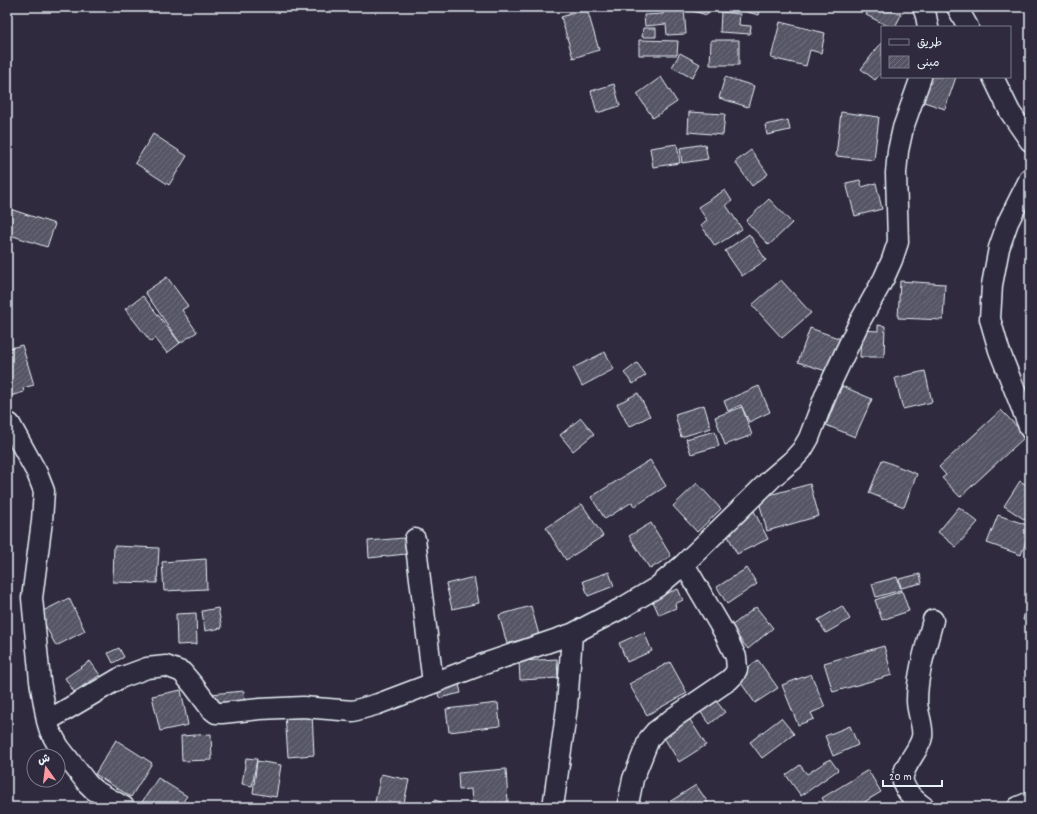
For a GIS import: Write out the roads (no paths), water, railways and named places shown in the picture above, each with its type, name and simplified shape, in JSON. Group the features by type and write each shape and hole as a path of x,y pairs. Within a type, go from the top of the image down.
{"street":[{"path":"923,7 928,26"},
{"path":"957,7 967,26"},
{"path":"47,721 120,678 147,668 166,666 182,672 211,709 216,713 260,709 303,708 353,710 378,704 480,665 572,634 657,587 684,564 772,478 793,460 802,450 809,438 826,393 884,278 898,242 896,173 898,151 903,128 921,78"},
{"path":"993,78 1010,112 1030,141"},
{"path":"1030,178 1008,222 999,248 992,285 990,319 999,350 1030,430"},
{"path":"10,424 37,473 44,491 42,521 32,598 40,681 47,721 50,731 59,747 87,783 94,790 124,807"},
{"path":"415,539 433,683"},
{"path":"629,807 632,779 649,739 655,732 676,716 729,680 737,669 736,657 725,634 684,564"},
{"path":"924,807 908,793 903,781 904,772 919,746 922,737 917,703 918,684 933,620"},
{"path":"552,807 567,707 572,634"},
{"path":"1018,807 1030,803"},
{"path":"1026,807 1030,803"}]}
